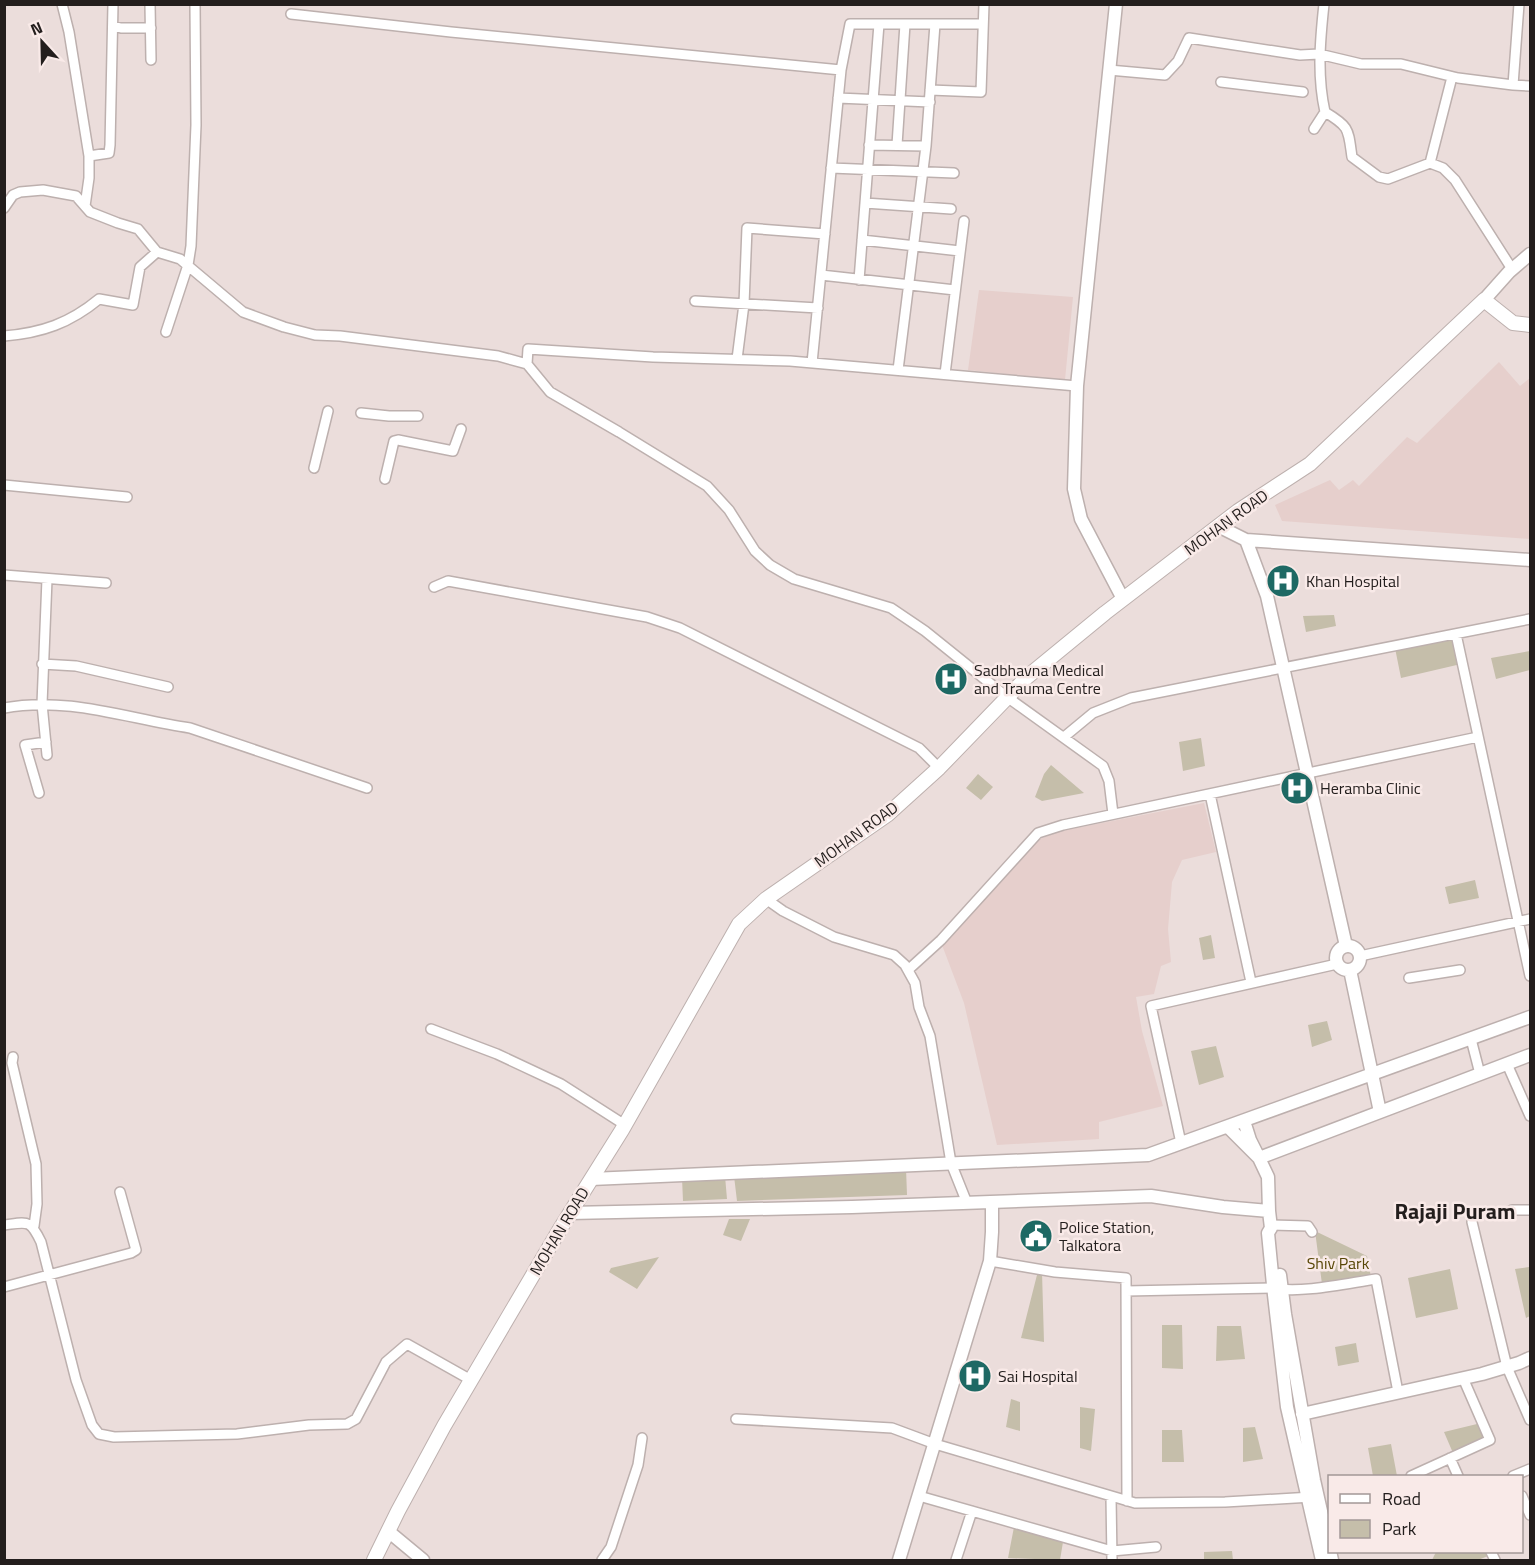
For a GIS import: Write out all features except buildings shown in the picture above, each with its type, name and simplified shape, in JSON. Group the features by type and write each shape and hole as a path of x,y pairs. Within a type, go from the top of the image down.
{"main road":[{"path":"1484,300 1513,323 1530,326"},
{"name":"MOHAN ROAD","path":"374,1560 444,1426 625,1125 739,924 766,899 887,815 939,768 1027,677 1123,599 1238,511 1310,464 1484,300"}],"street":[{"path":"62,4 69,33 89,156 85,206"},
{"path":"89,156 109,153 111,144 113,4"},
{"path":"150,4 151,60"},
{"path":"166,332 188,265 191,246 196,125 195,4"},
{"path":"930,90 981,92 984,4"},
{"path":"1116,4 1077,386 1074,489 1081,519 1123,599"},
{"path":"1314,129 1325,112 1319,54 1324,4"},
{"path":"1513,85 1519,4"},
{"path":"291,14 841,70"},
{"path":"812,363 841,70 850,24 983,24"},
{"path":"859,280 879,24"},
{"path":"897,145 905,24"},
{"path":"898,370 926,146 935,24"},
{"path":"113,26 151,28"},
{"path":"1109,70 1165,75 1178,61 1189,38 1300,55 1319,54 1361,64 1401,64 1452,77 1530,86"},
{"path":"1430,163 1452,77"},
{"path":"1221,82 1303,92"},
{"path":"838,98 930,102"},
{"path":"1325,112 1341,121 1347,129 1352,157 1379,177 1389,179 1430,163 1443,168 1455,180 1512,269"},
{"path":"869,145 926,146"},
{"path":"831,168 954,172"},
{"path":"4,208 14,195 20,192 43,190 76,196 90,212 138,229 157,252 180,259 243,312 284,327 315,336 340,336 498,356 527,364 550,392 707,486 729,510 755,551 770,565 794,579 891,608 925,631 1007,697 1103,766 1109,781 1113,814"},
{"path":"865,203 951,209"},
{"path":"945,374 964,221"},
{"path":"737,359 744,304 747,228 825,234"},
{"path":"862,240 960,251"},
{"path":"4,336 28,334 63,323 85,311 99,299 133,305 140,267 157,252"},
{"path":"1484,300 1512,269 1530,254"},
{"path":"821,276 955,290"},
{"path":"695,301 818,308"},
{"path":"527,364 528,349 653,357 812,363 1077,386"},
{"path":"314,468 328,411"},
{"path":"361,413 417,416"},
{"path":"385,480 394,441 453,451 461,429"},
{"path":"4,485 128,497"},
{"path":"1218,526 1246,540 1530,560"},
{"path":"1246,540 1267,596 1346,946"},
{"path":"4,575 106,583"},
{"path":"46,579 42,704 47,755"},
{"path":"434,587 448,581 647,617 680,628 919,748 939,768"},
{"path":"1064,737 1093,713 1131,698 1530,619"},
{"path":"1456,634 1530,976"},
{"path":"42,664 76,666 168,687"},
{"path":"4,708 42,704 113,712 198,731 367,788"},
{"path":"908,970 941,940 1038,833 1113,814 1478,737"},
{"path":"39,793 25,745 46,742"},
{"path":"1210,794 1251,982"},
{"path":"766,899 783,911 834,937 894,955 905,965 915,983 919,1007 930,1036 951,1163 967,1203"},
{"path":"1360,956 1530,919"},
{"path":"1346,946 1356,949 1360,956 1357,966 1350,970 1342,969 1336,960 1337,953 1346,946"},
{"path":"1181,1143 1151,1006 1337,964"},
{"path":"1350,970 1380,1112"},
{"path":"1409,978 1460,970"},
{"path":"591,1179 1148,1155 1530,1017"},
{"path":"431,1029 497,1054 561,1084 625,1125"},
{"path":"1471,1039 1480,1074"},
{"path":"1258,1158 1530,1056"},
{"path":"13,1057 12,1063 36,1164 37,1204 33,1226 41,1242 76,1380 92,1425 99,1434 114,1437 237,1434 309,1425 347,1424 356,1419 387,1362 407,1344 471,1380"},
{"path":"1507,1064 1530,1116"},
{"path":"1244,1121 1250,1140 1268,1177 1271,1227 1275,1232 1287,1407 1313,1496"},
{"path":"1228,1127 1258,1158"},
{"path":"4,1287 136,1250 120,1192"},
{"path":"570,1213 852,1207 1151,1196 1223,1207 1269,1211"},
{"path":"899,1560 990,1261 992,1202"},
{"path":"1512,1210 1530,1210"},
{"path":"1472,1222 1507,1367 1530,1420"},
{"path":"4,1225 26,1223 33,1226"},
{"path":"1271,1227 1308,1226 1312,1232"},
{"path":"990,1261 1055,1272 1126,1278 1127,1501"},
{"path":"1126,1291 1320,1287 1376,1279 1398,1392"},
{"path":"1278,1289 1302,1414 1324,1555 1332,1560"},
{"path":"1302,1414 1463,1378 1507,1367 1530,1358"},
{"path":"1413,1475 1490,1440 1463,1378"},
{"path":"735,1419 892,1428 935,1444 1135,1503 1225,1502 1313,1496"},
{"path":"602,1560 611,1547 638,1465 642,1438"},
{"path":"1450,1458 1458,1475"},
{"path":"1515,1475 1530,1468"},
{"path":"919,1496 1112,1556 1156,1547"},
{"path":"1111,1497 1112,1556"},
{"path":"1523,1500 1530,1515"},
{"path":"957,1560 972,1511"},
{"path":"388,1531 423,1560"}],"shaded area":[{"path":"979,290 1073,297 1065,380 968,370"},
{"path":"1499,362 1520,386 1530,378 1530,539 1282,521 1275,505 1330,480 1339,490 1353,480 1359,486 1407,437 1417,443"},
{"path":"1204,803 1216,852 1182,860 1172,882 1168,929 1171,962 1161,966 1154,994 1136,997 1142,1031 1163,1106 1099,1122 1099,1139 997,1145 964,1003 942,945 1040,839 1061,831"}],"green space":[{"path":"1334,615 1336,626 1306,632 1303,616"},
{"path":"1455,635 1461,664 1401,678 1395,648"},
{"path":"1530,651 1530,670 1496,679 1491,658"},
{"path":"1201,738 1205,766 1183,771 1179,742"},
{"path":"1051,765 1084,793 1042,801 1035,797 1044,774"},
{"path":"978,774 993,787 981,800 966,788"},
{"path":"1475,880 1479,898 1449,904 1445,887"},
{"path":"1211,935 1215,958 1203,960 1199,938"},
{"path":"1327,1021 1332,1040 1312,1047 1308,1025"},
{"path":"1216,1046 1224,1077 1199,1085 1191,1051"},
{"path":"906,1168 907,1195 737,1201 734,1176"},
{"path":"725,1176 727,1199 683,1201 682,1178"},
{"path":"729,1219 750,1219 741,1241 723,1235"},
{"name":"Shiv Park","path":"1315,1231 1367,1256 1371,1277 1322,1284"},
{"path":"659,1257 637,1289 609,1272 611,1268"},
{"path":"1529,1267 1530,1316 1526,1318 1515,1269"},
{"path":"1450,1269 1458,1309 1416,1318 1408,1278"},
{"path":"1038,1271 1042,1272 1044,1342 1021,1338"},
{"path":"1162,1325 1182,1325 1183,1369 1162,1368"},
{"path":"1217,1326 1241,1326 1245,1359 1216,1361"},
{"path":"1356,1343 1359,1362 1338,1366 1335,1347"},
{"path":"1011,1399 1020,1402 1020,1431 1006,1427"},
{"path":"1080,1407 1095,1409 1091,1451 1080,1448"},
{"path":"1477,1424 1484,1439 1453,1453 1444,1432"},
{"path":"1255,1427 1263,1459 1243,1462 1243,1428"},
{"path":"1162,1430 1182,1430 1184,1462 1162,1462"},
{"path":"1391,1444 1397,1475 1373,1475 1368,1448"},
{"path":"1014,1527 1063,1542 1060,1560 1008,1558"},
{"path":"1232,1551 1233,1560 1204,1560 1204,1552"},
{"path":"1436,1553 1486,1553 1488,1556 1478,1560 1432,1560"}],"place":[{"name":"Khan Hospital","path":"1283,581"},
{"name":"Sadbhavna Medical and Trauma Centre","path":"951,679"},
{"name":"Heramba Clinic","path":"1297,788"},
{"name":"Police Station, Talkatora","path":"1036,1236"},
{"name":"Sai Hospital","path":"975,1376"}],"district":[{"name":"Rajaji Puram","path":"1455,1211"}]}
